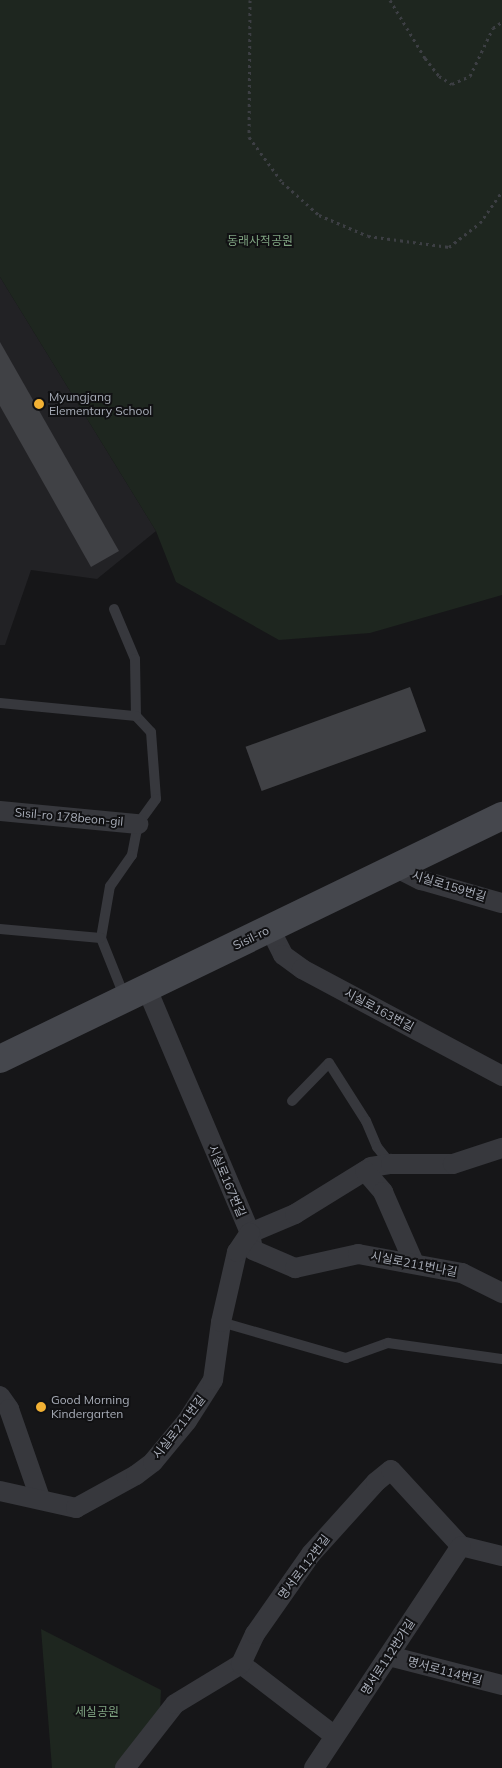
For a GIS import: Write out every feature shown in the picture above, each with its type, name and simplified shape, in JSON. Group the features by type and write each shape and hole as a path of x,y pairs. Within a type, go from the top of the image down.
{"main road":[{"name":"Sisil-ro","path":"0,1060 502,816"}],"street":[{"name":"Sisil-ro 178beon-gil","path":"0,811 138,824"},
{"name":"시실로159번길","path":"397,868 421,880 502,903"},
{"name":"시실로163번길","path":"270,929 283,955 302,969 502,1076"},
{"name":"시실로167번길","path":"136,994 250,1233 295,1214 365,1171 391,1164 453,1164 502,1148"},
{"path":"365,1171 383,1192 414,1262"},
{"name":"시실로211번나길","path":"250,1233 253,1250 295,1268 358,1254 414,1262 462,1273 502,1293"},
{"name":"시실로211번길","path":"0,1491 40,1498 76,1508 136,1475 153,1462 187,1421 213,1380 221,1322 237,1252 250,1233"},
{"path":"0,1396 9,1409 40,1498"},
{"name":"명서로112번길","path":"241,1664 255,1634 311,1554 376,1482 391,1470 461,1546"},
{"path":"461,1546 502,1556"},
{"name":"명서로112번가길","path":"314,1768 461,1546"},
{"name":"명서로114번길","path":"388,1656 502,1686"},
{"path":"125,1768 175,1704 241,1664 336,1736"}],"lane":[{"path":"114,609 135,659 136,716"},
{"path":"0,703 136,716 151,732 156,799 138,824 132,855 110,886 101,938 136,994"},
{"path":"0,929 101,938"},
{"path":"292,1101 329,1063 366,1121 377,1147 391,1164"},
{"path":"221,1322 346,1358 388,1343 502,1359"}],"path":[{"path":"250,0 249,137 282,182 319,215 368,236 449,247 480,223 502,192"},
{"path":"390,0 425,58 439,76 452,84 470,76 493,28 502,22"}],"shaded area":[{"name":"Myungjang Elementary School","path":"0,277 156,531 97,579 31,570 5,645 0,645"}],"green space":[{"name":"동래사적공원","path":"0,0 502,0 502,595 370,633 279,640 176,582 156,531 0,277"},
{"name":"세실공원","path":"41,1629 161,1690 160,1712 116,1768 52,1768"}],"building":[{"path":"0,342 119,551 91,567 0,406"},
{"path":"410,687 426,731 262,791 246,747"}],"place":[{"name":"Myungjang Elementary School","path":"39,404"},
{"name":"Good Morning Kindergarten","path":"41,1407"}]}
